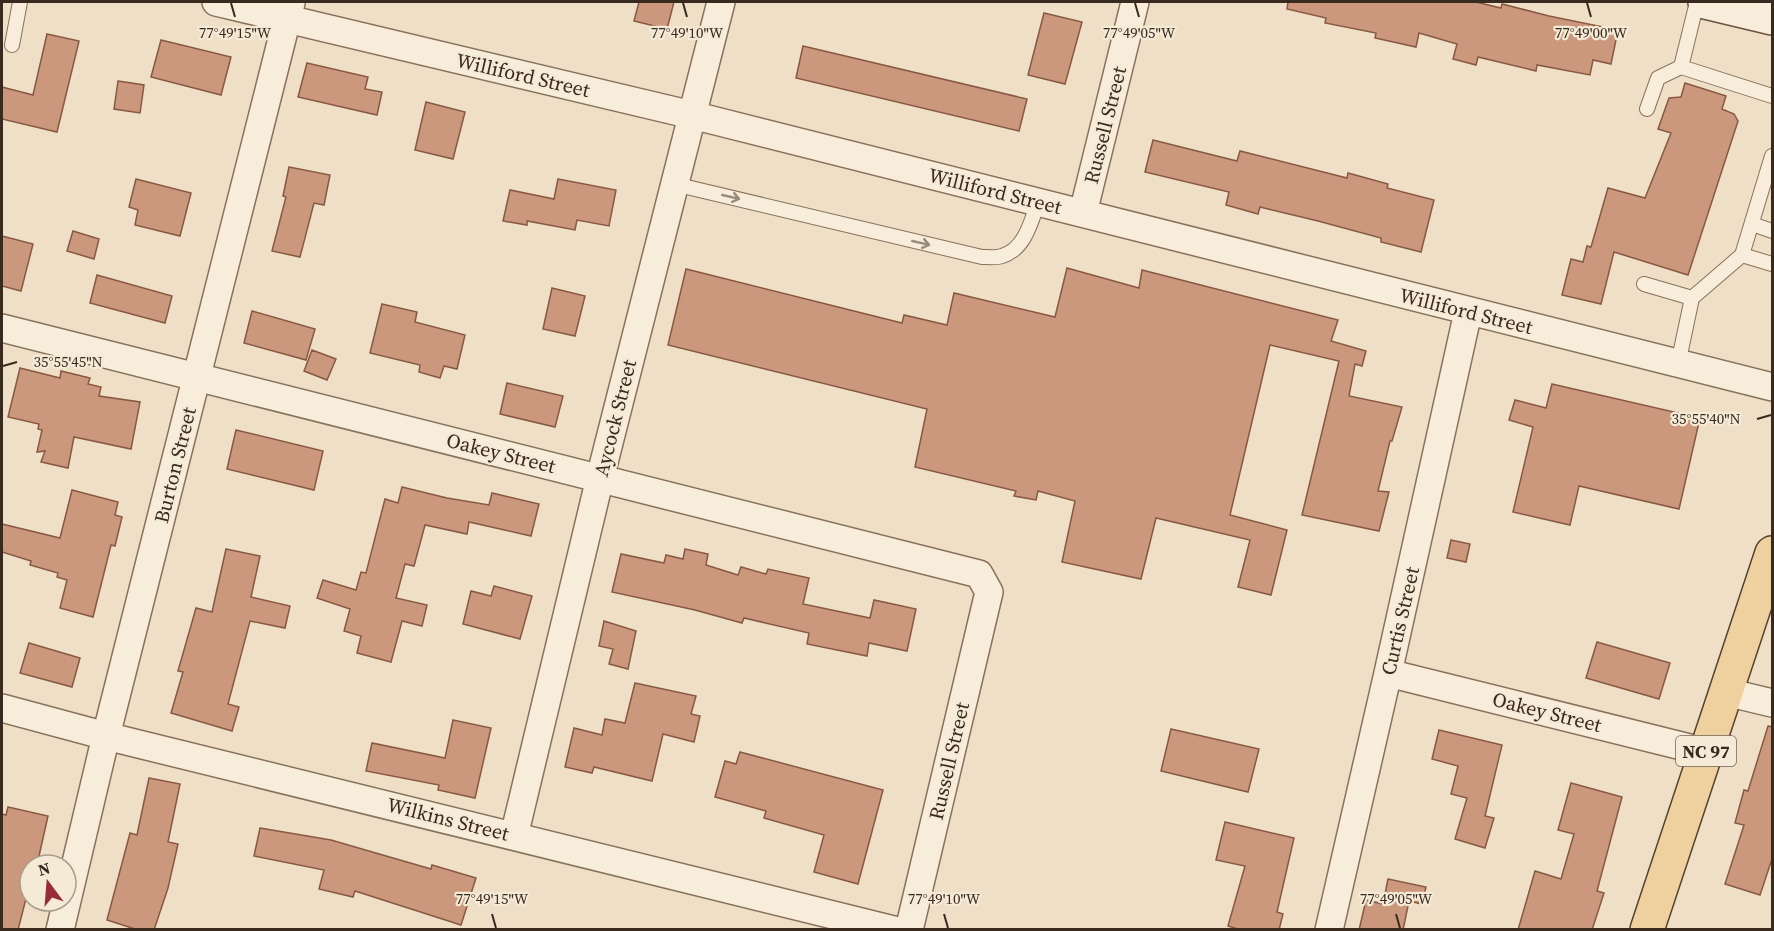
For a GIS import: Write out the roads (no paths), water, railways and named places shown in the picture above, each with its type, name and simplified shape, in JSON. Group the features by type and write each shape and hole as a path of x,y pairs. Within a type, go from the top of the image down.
{"main road":[{"path":"1705,2 1773,18"},
{"name":"NC 97","path":"1647,930 1773,553"}],"street":[{"name":"Williford Street","path":"216,2 289,10 692,115 1773,387"},
{"name":"Aycock Street","path":"514,836 600,478 721,2"},
{"name":"Russell Street","path":"1083,213 1135,2"},
{"name":"Burton Street","path":"60,930 106,736 289,10"},
{"name":"Curtis Street","path":"1329,930 1468,312"},
{"name":"Oakey Street","path":"2,328 979,574 989,592"},
{"name":"Russell Street","path":"909,930 989,592"},
{"name":"Oakey Street","path":"1388,673 1706,752"},
{"path":"1726,692 1773,703"},
{"name":"Wilkins Street","path":"2,708 106,736 894,930"}],"lane":[{"path":"12,45 20,2"},
{"path":"1681,67 1697,2"},
{"path":"1647,109 1658,78 1681,67 1773,96"},
{"path":"1678,364 1692,298 1742,255 1752,224 1767,197 1771,165"},
{"path":"674,184 982,257 1001,257 1020,245 1030,226 1038,202"},
{"path":"1752,224 1773,231"},
{"path":"1742,255 1773,264"},
{"path":"1644,284 1692,298"}]}
